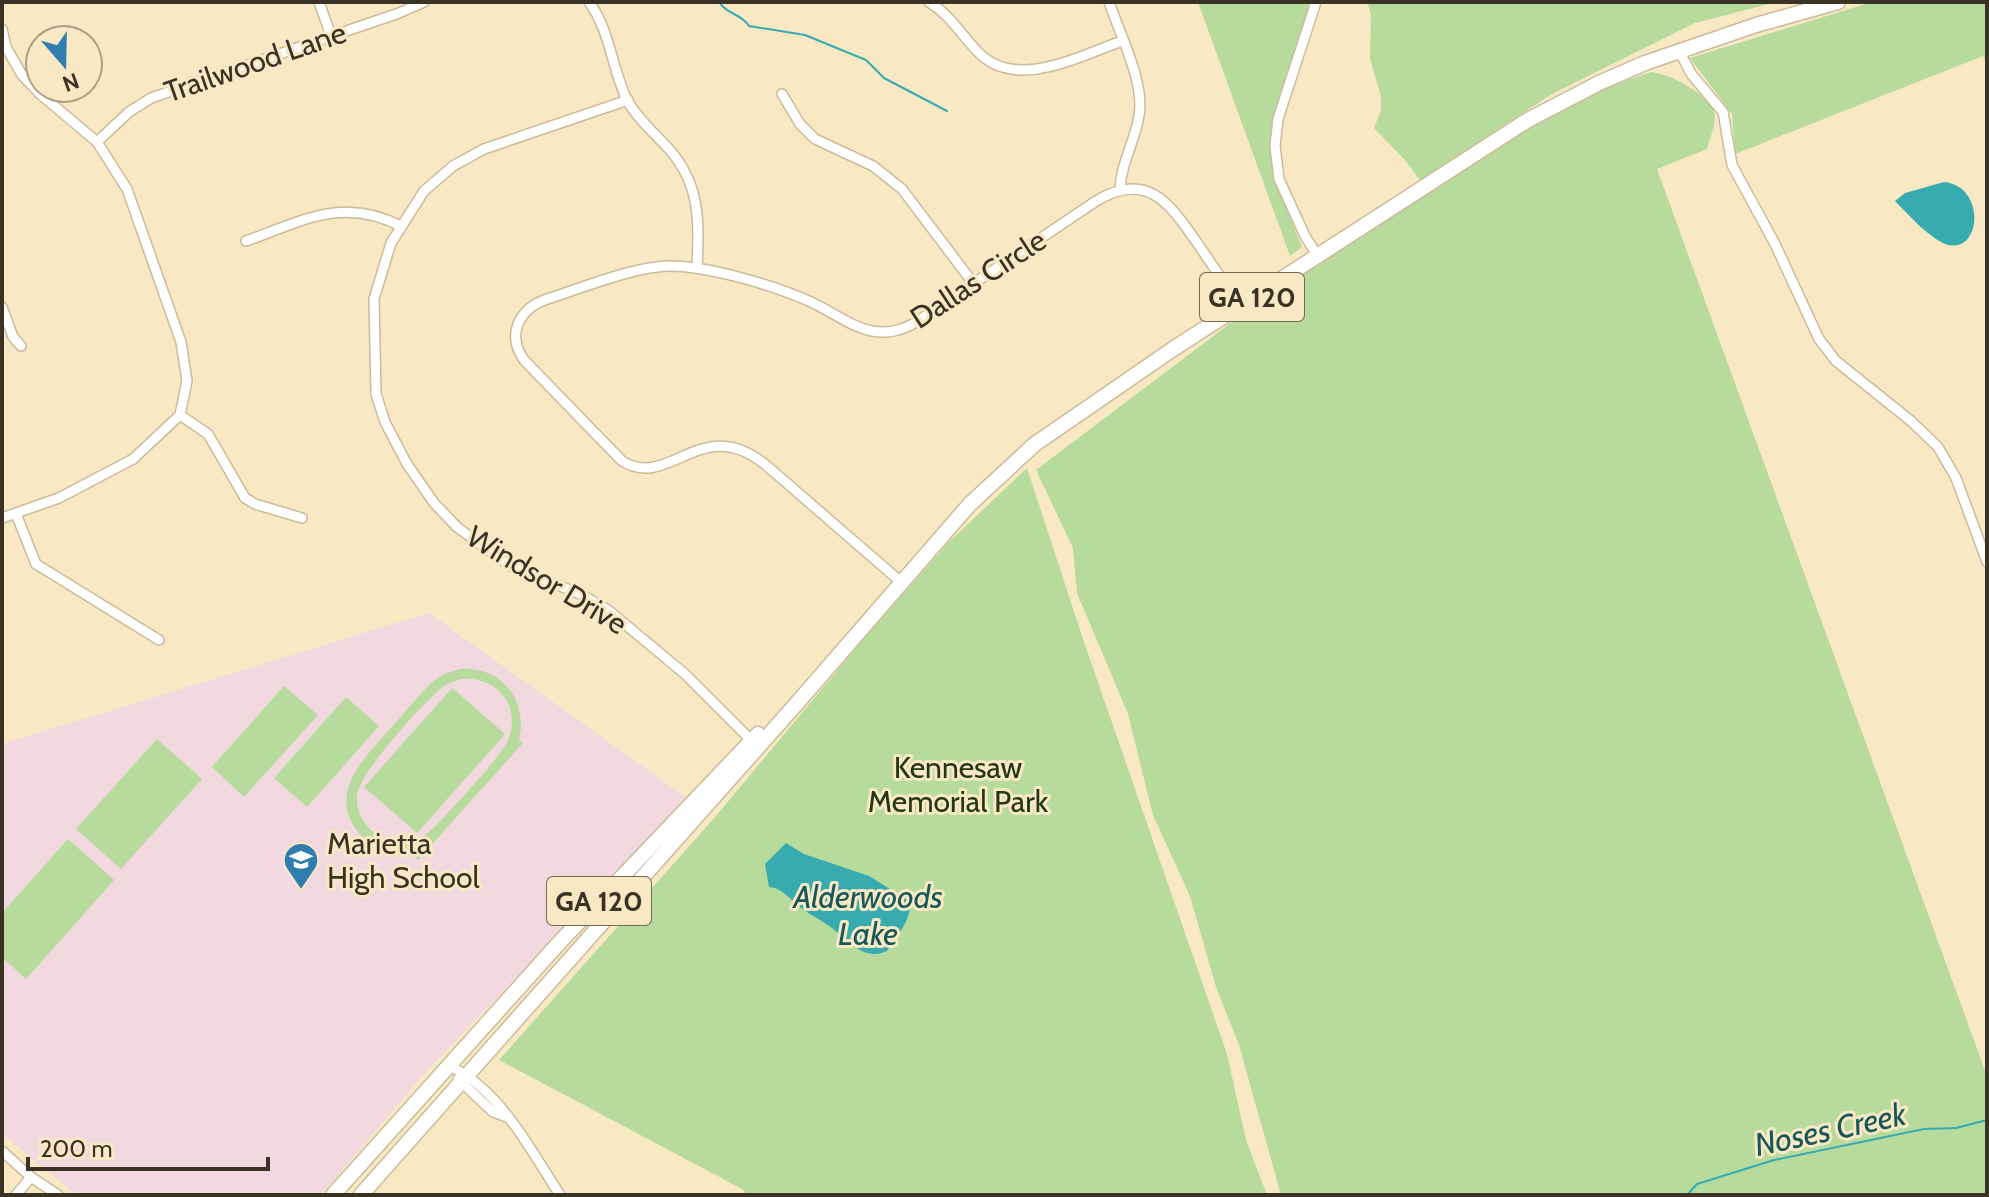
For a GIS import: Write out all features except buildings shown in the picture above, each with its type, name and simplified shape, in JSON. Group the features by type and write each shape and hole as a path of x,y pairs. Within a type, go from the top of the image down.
{"highway":[{"name":"GA 120","path":"361,1195 755,744 970,504 1035,444 1105,394 1512,129 1599,83 1679,51 1838,2"},
{"name":"GA 120","path":"333,1195 558,944 755,744"},
{"path":"341,1195 350,1176"}],"street":[{"path":"319,2 331,36"},
{"name":"Trailwood Lane","path":"97,142 143,102 424,2"},
{"path":"589,2 603,27 628,100 642,122 677,158 689,178 699,210 697,268"},
{"path":"929,2 948,17 983,57 1007,69 1050,66 1122,41"},
{"path":"1109,2 1137,83 1141,104 1120,189 1149,192 1169,204 1240,305"},
{"path":"1316,2 1278,119 1275,146 1279,179 1317,255"},
{"path":"2,29 6,47 22,75 97,142 132,200 181,342 187,381 180,415 133,459 59,498 2,518"},
{"path":"1679,51 1692,75 1723,112 1732,165 1775,244 1820,341 1836,361 1911,421 1938,447 1956,478 1987,562"},
{"path":"782,94 800,124 815,139 873,166 902,189 973,283"},
{"name":"Windsor Drive","path":"628,100 468,156 436,178 424,191 401,226 386,259 374,299 376,394 385,422 407,464 445,515 471,539 510,566 580,594 608,610 685,674 755,744"},
{"name":"Dallas Circle","path":"901,582 767,466 744,450 727,445 703,447 647,469 622,461 524,360 517,349 517,324 532,305 653,267 697,268 780,290 864,329 899,331 1096,201 1120,189"},
{"path":"246,241 344,211 371,213 401,226"},
{"path":"2,307 13,337 21,346"},
{"path":"180,415 208,434 245,498 302,518"},
{"path":"16,514 30,554 40,568 159,640"},
{"path":"450,1066 493,1112 507,1117 560,1195"},
{"path":"2,1151 31,1177 58,1195"},
{"path":"16,1195 31,1177"}],"shaded area":[{"name":"Marietta High School","path":"429,613 688,799 424,1074 321,1195 79,1195 73,1192 2,1134 2,744"}],"green space":[{"path":"1198,2 1309,2 1273,119 1271,157 1274,178 1302,247 1290,256"},
{"path":"1367,2 1777,2 1695,23 1552,94 1420,180 1374,128 1381,110 1381,96 1370,59 1371,14"},
{"path":"1872,2 1987,2 1987,66 1983,56 1735,154 1732,114 1690,58"},
{"path":"1651,72 1668,76 1687,86 1704,98 1714,111 1714,125 1707,149 1657,169 1987,1076 1987,1195 1281,1195 1239,1045 1216,987 1190,896 1153,815 1128,714 1077,593 1073,548 1036,470 1236,319 1345,247 1528,129 1613,85"},
{"name":"Kennesaw Memorial Park","path":"1027,468 1227,1054 1246,1140 1267,1195 746,1195 744,1190 499,1060 716,816 949,542"},
{"path":"460,669 475,670 488,673 509,688 519,712 519,740 523,743 418,860 409,852 382,848 364,838 350,818 346,804 353,776 370,751 427,687 444,674","holes":["467,679 490,684 507,701 512,727 505,746 430,831 406,842 382,837 371,830 358,809 360,785 392,740 430,698 447,684"]},
{"path":"284,686 318,715 244,797 212,767"},
{"path":"452,688 505,734 417,833 364,787"},
{"path":"346,697 379,726 307,807 274,778"},
{"path":"157,739 202,779 121,869 76,829"},
{"path":"68,839 114,880 26,979 2,957 2,913"}],"water":[{"path":"1944,182 1958,187 1968,196 1973,208 1971,232 1965,241 1956,245 1943,243 1930,235 1895,201 1905,193"},
{"name":"Alderwoods Lake","path":"786,843 804,854 869,876 909,901 907,920 887,951 879,954 864,952 799,907 783,892 769,887 765,864"}],"waterway":[{"path":"719,2 749,26 805,35 866,60 884,78 947,111"},
{"name":"Noses Creek","path":"1687,1195 1697,1184 1774,1160 1924,1129 1956,1128 1987,1120"}],"place":[{"name":"Marietta High School","path":"301,891"}]}
